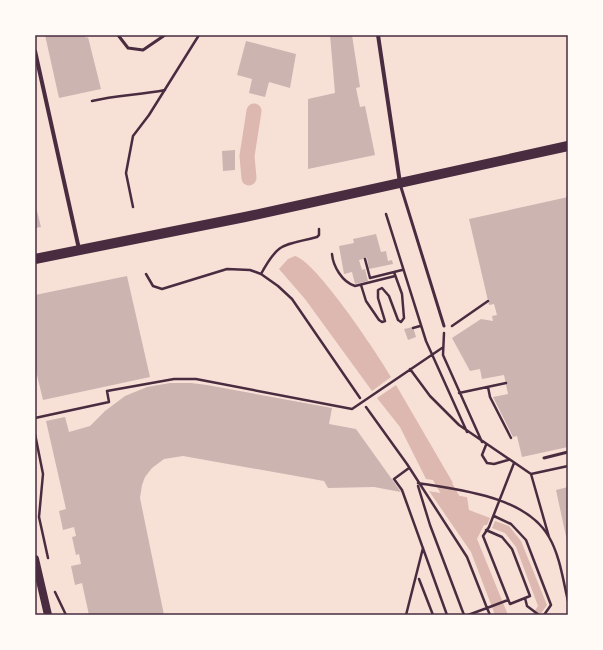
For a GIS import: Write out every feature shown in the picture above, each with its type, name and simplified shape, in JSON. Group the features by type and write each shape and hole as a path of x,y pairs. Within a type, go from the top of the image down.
{"main road":[{"path":"35,260 568,146"},
{"path":"35,559 48,615"}],"street":[{"path":"378,35 400,183"},
{"path":"35,51 80,250"}],"lane":[{"path":"118,35 128,48 143,50 165,35"},
{"path":"400,183 444,326"},
{"path":"544,458 568,452"}],"path":[{"path":"133,207 126,173 133,136 166,89 199,35"},
{"path":"92,101 116,95 134,96 166,89"},
{"path":"386,214 420,326 467,432"},
{"path":"261,274 273,254 279,248 289,243 317,237 320,235 319,228"},
{"path":"332,254 334,266 351,284 360,285 395,276"},
{"path":"365,259 370,278 402,270"},
{"path":"146,274 153,286 162,289 227,269 250,270 261,274 278,286 292,299 360,398"},
{"path":"360,285 366,301 379,320 382,322 384,321 378,298 378,290 382,288 389,296 398,320 401,322 404,318 402,294 394,272"},
{"path":"450,328 488,301"},
{"path":"413,328 420,326"},
{"path":"444,326 442,348 443,355 482,442"},
{"path":"35,418 109,402 107,391 174,379 196,379 352,409 442,348"},
{"path":"410,369 430,396 467,432 531,474 549,537"},
{"path":"459,393 506,383"},
{"path":"488,387 490,397 511,438"},
{"path":"366,407 409,468 467,557 490,615"},
{"path":"35,434 43,474 39,517 49,563"},
{"path":"487,445 482,455 482,458 487,463 494,464 509,459"},
{"path":"486,530 502,537 512,549 530,596 510,604 484,536 486,530 494,516 514,463"},
{"path":"531,474 568,466"},
{"path":"409,468 394,479 402,490 447,615"},
{"path":"418,483 470,492 500,501 526,514 543,527 556,553 568,601"},
{"path":"418,483 430,526 464,615"},
{"path":"494,516 512,524 526,540 551,605 544,615"},
{"path":"406,615 423,548"},
{"path":"420,579 433,615"},
{"path":"54,588 66,615"},
{"path":"524,598 527,606 539,615"},
{"path":"468,615 508,600"}],"shaded area":[{"path":"295,256 305,262 331,291 361,331 391,377 372,391 305,299 279,269 288,259"},
{"path":"396,385 453,483 426,479 400,427 377,398"},
{"path":"429,491 467,497 469,510 490,518 487,525 484,525 477,539 508,615 495,615 471,552"},
{"path":"495,521 509,526 521,541 547,605 540,615 532,615 538,606 516,547 505,533 492,528"}],"pier":[{"path":"429,489 467,495 469,497 429,491"}],"building":[{"path":"45,35 85,35 86,38 88,37 101,89 59,98"},
{"path":"330,35 352,35 360,87 356,88 360,107 365,106 375,155 308,169 308,99 335,93"},
{"path":"246,41 296,54 290,88 269,82 265,97 249,93 252,79 237,75"},
{"path":"235,150 235,170 223,171 222,151"},
{"path":"568,197 568,447 522,457 517,436 513,437 493,397 508,394 504,375 482,379 480,369 470,371 452,338 481,319 493,321 492,316 497,315 494,304 489,305 469,219"},
{"path":"35,203 41,227 35,228"},
{"path":"376,234 381,252 386,251 388,261 392,260 393,264 369,269 367,258 359,260 362,270 365,269 368,281 355,284 352,272 344,274 339,246 354,243 353,239"},
{"path":"127,276 150,377 43,400 35,367 35,295"},
{"path":"413,327 416,337 408,340 404,329"},
{"path":"170,383 207,385 332,408 329,424 356,429 401,492 374,487 328,488 324,481 183,456 164,459 152,468 145,477 140,498 164,615 89,615 82,583 75,585 71,566 81,564 79,554 76,555 72,537 76,536 74,527 63,530 59,511 66,509 46,421 65,417 69,432 90,426 105,411 125,396 147,387"},
{"path":"568,487 568,541 567,541 556,490"}],"waterway":[{"path":"249,178 247,156 254,111"},
{"path":"433,465 460,512"}]}
